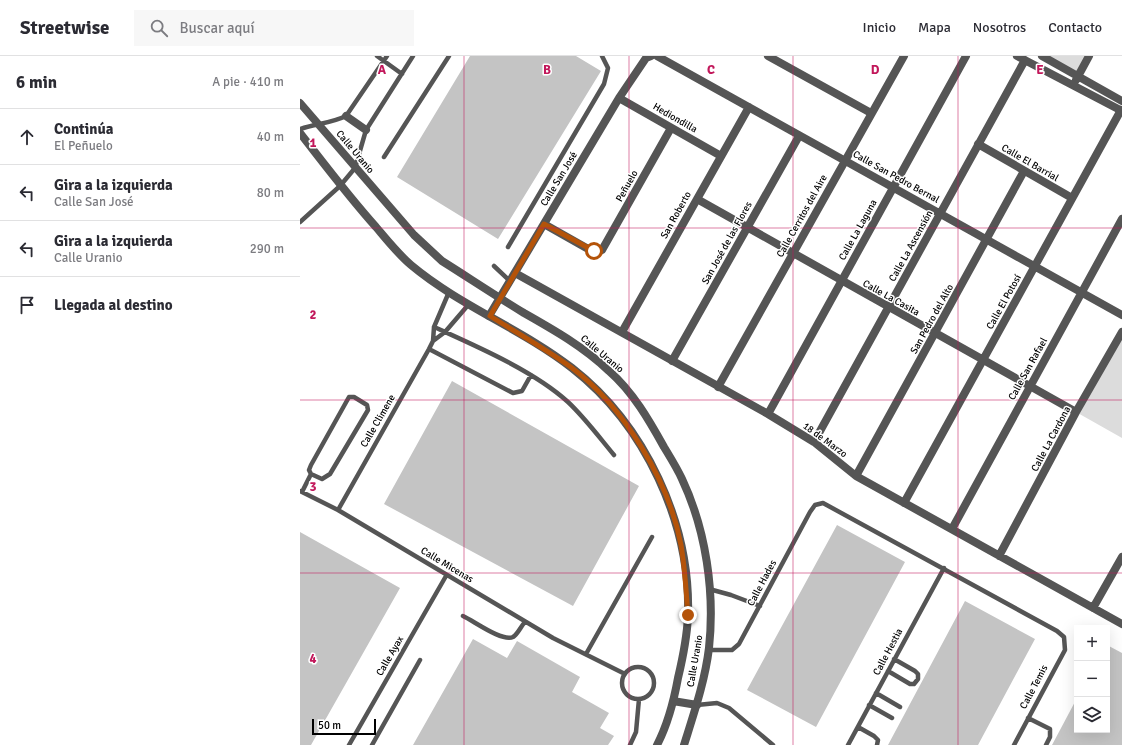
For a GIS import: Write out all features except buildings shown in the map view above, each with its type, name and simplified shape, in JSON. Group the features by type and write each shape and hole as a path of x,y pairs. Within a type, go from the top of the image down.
{"street":[{"name":"Calle San Pedro Bernal","path":"658,56 1122,315"},
{"path":"768,56 871,113"},
{"name":"Calle Cerritos del Aire","path":"718,387 844,160 904,56"},
{"name":"Calle La Laguna","path":"768,414 966,56"},
{"path":"1042,56 1079,75 1122,101"},
{"path":"1074,84 1090,56"},
{"name":"Calle San José","path":"490,316 618,98 647,57"},
{"path":"1021,58 1074,84 1121,111"},
{"name":"Calle La Ascensión","path":"814,442 978,144 1021,58"},
{"name":"Hediondilla","path":"618,98 721,156"},
{"name":"Calle Uranio","path":"300,103 355,168 427,248 442,260 500,298 576,344 610,371 636,401 651,423 682,479 694,509 704,543 710,589 712,617 709,650 697,705 684,745"},
{"name":"San Roberto","path":"622,332 749,107"},
{"name":"Calle El Potosí","path":"904,502 1121,111"},
{"path":"346,116 366,130"},
{"name":"Peñuelo","path":"544,224 590,250 598,252 604,247 670,128"},
{"name":"Calle Uranio","path":"300,133 340,186 410,264 469,304 550,353 573,369 620,415 638,442 659,480 681,544 688,615 685,648 673,702 657,745"},
{"name":"San José de las Flores","path":"672,361 799,136"},
{"name":"Calle El Barrial","path":"978,144 1072,198"},
{"name":"San Pedro del Alto","path":"856,476 1024,171"},
{"name":"Calle La Casita","path":"696,199 841,282 1076,412"},
{"name":"Calle San Rafael","path":"952,529 1122,219"},
{"name":"18 de Marzo","path":"515,273 768,414 814,442 856,476 1122,624"},
{"name":"Calle La Cardona","path":"999,556 1076,412 1122,332"},
{"path":"1093,608 1122,557"},
{"path":"673,702 697,705"}],"lane":[{"path":"377,56 402,74"},
{"path":"300,129 317,123 338,120 346,116 387,56"},
{"path":"300,222 340,186 355,168 366,130 414,56"},
{"path":"384,158 449,56"},
{"path":"508,247 604,84 608,68 602,56"},
{"path":"494,266 510,281"},
{"name":"Calle Climene","path":"338,510 429,349 433,340 434,327 449,291"},
{"path":"433,340 445,332 469,304"},
{"path":"434,327 531,374 568,402 614,455"},
{"path":"429,349 513,393 522,391 531,374"},
{"path":"349,397 354,397 367,405 368,410 330,474 322,479 312,474 309,470 311,465 349,397"},
{"path":"301,492 312,474"},
{"name":"Calle Micenas","path":"301,492 338,510 446,576 553,638 626,674"},
{"name":"Calle Hades","path":"709,650 726,651 736,648 810,512 819,503 829,505 944,568"},
{"path":"586,654 652,537"},
{"name":"Calle Temis","path":"944,568 1057,630 1064,637 1065,650 1015,744"},
{"name":"Calle Hestia","path":"848,745 944,568"},
{"name":"Calle Ayax","path":"349,745 446,576"},
{"path":"710,589 760,606"},
{"path":"463,616 501,636 508,638 516,634 525,622"},
{"path":"888,670 910,684 914,684 918,679 918,674 915,671 894,659"},
{"path":"372,745 420,660"},
{"path":"638,667 648,670 654,683 652,692 648,696 639,699 629,696 626,693 622,683 626,674 629,670 638,667"},
{"path":"876,693 900,707"},
{"path":"630,745 636,732 639,699"},
{"path":"697,705 717,703 729,708 773,745"},
{"path":"869,705 892,718"},
{"path":"1028,718 1050,729 1050,737 1046,745"},
{"path":"858,727 874,736 878,740 877,745"}],"shaded area":[{"path":"1042,56 1089,56 1079,75"},
{"path":"1122,332 1122,438 1076,412"}],"route":[{"path":"594,251 544,224 490,316 573,369 620,415 638,442 659,480 681,544 688,615"}]}
